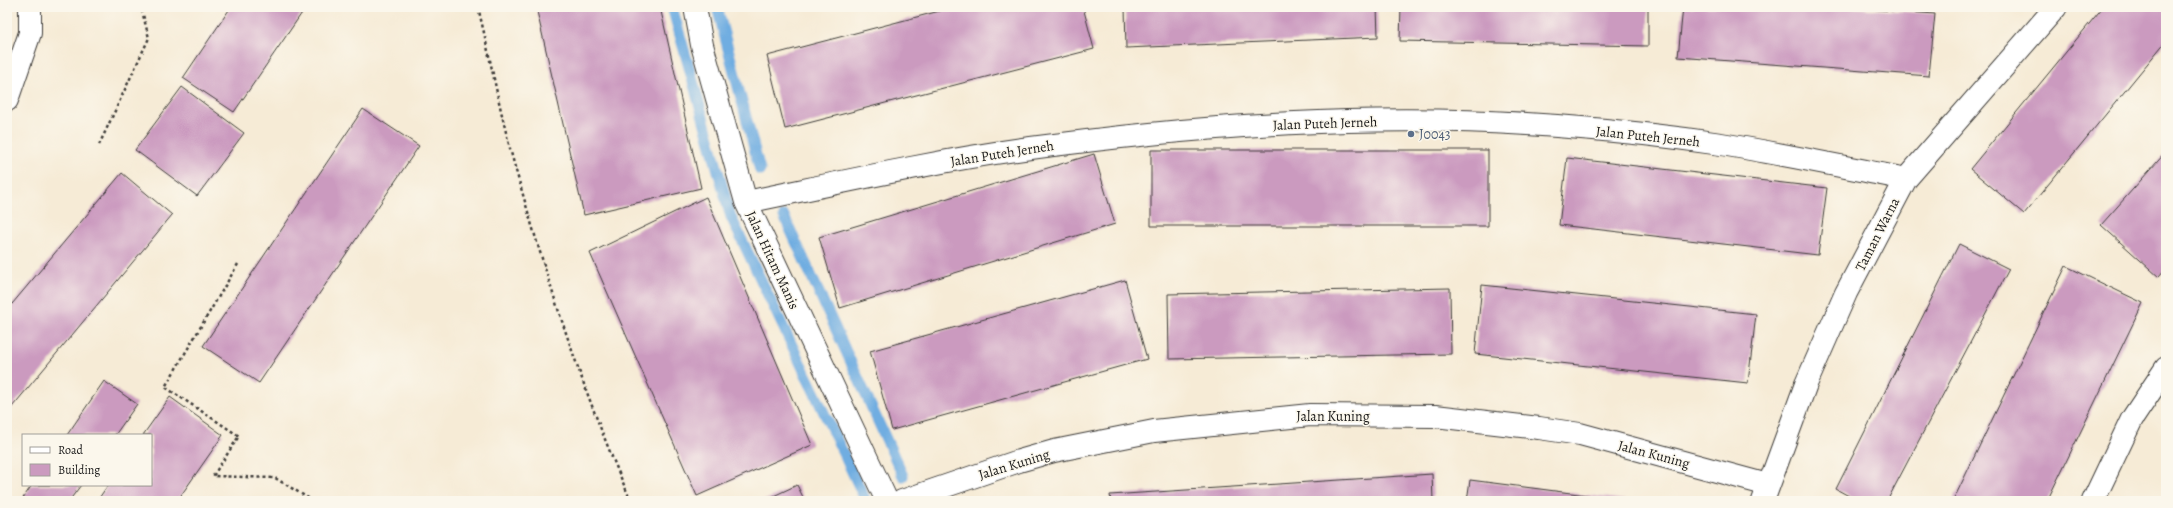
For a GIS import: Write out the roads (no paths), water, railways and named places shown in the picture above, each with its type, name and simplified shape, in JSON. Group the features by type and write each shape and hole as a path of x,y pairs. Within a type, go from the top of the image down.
{"street":[{"path":"7,100 30,33 30,7"},
{"name":"Jalan Hitam Manis","path":"695,7 702,45 746,202 887,501"},
{"name":"Taman Warna","path":"1766,493 1806,384 1846,293 1906,179 2056,7"},
{"name":"Jalan Puteh Jerneh","path":"746,202 942,162 1021,149 1160,132 1303,123 1408,121 1556,126 1721,144 1906,179"},
{"path":"2092,501 2132,419 2166,368"},
{"name":"Jalan Kuning","path":"902,501 1019,461 1054,451 1154,431 1310,415 1435,416 1580,434 1766,493"}],"waterway":[{"path":"672,7 731,217 866,501"},
{"path":"717,7 760,170"},
{"path":"784,216 903,476"}],"place":[{"name":"J0043","path":"1411,134"}]}
